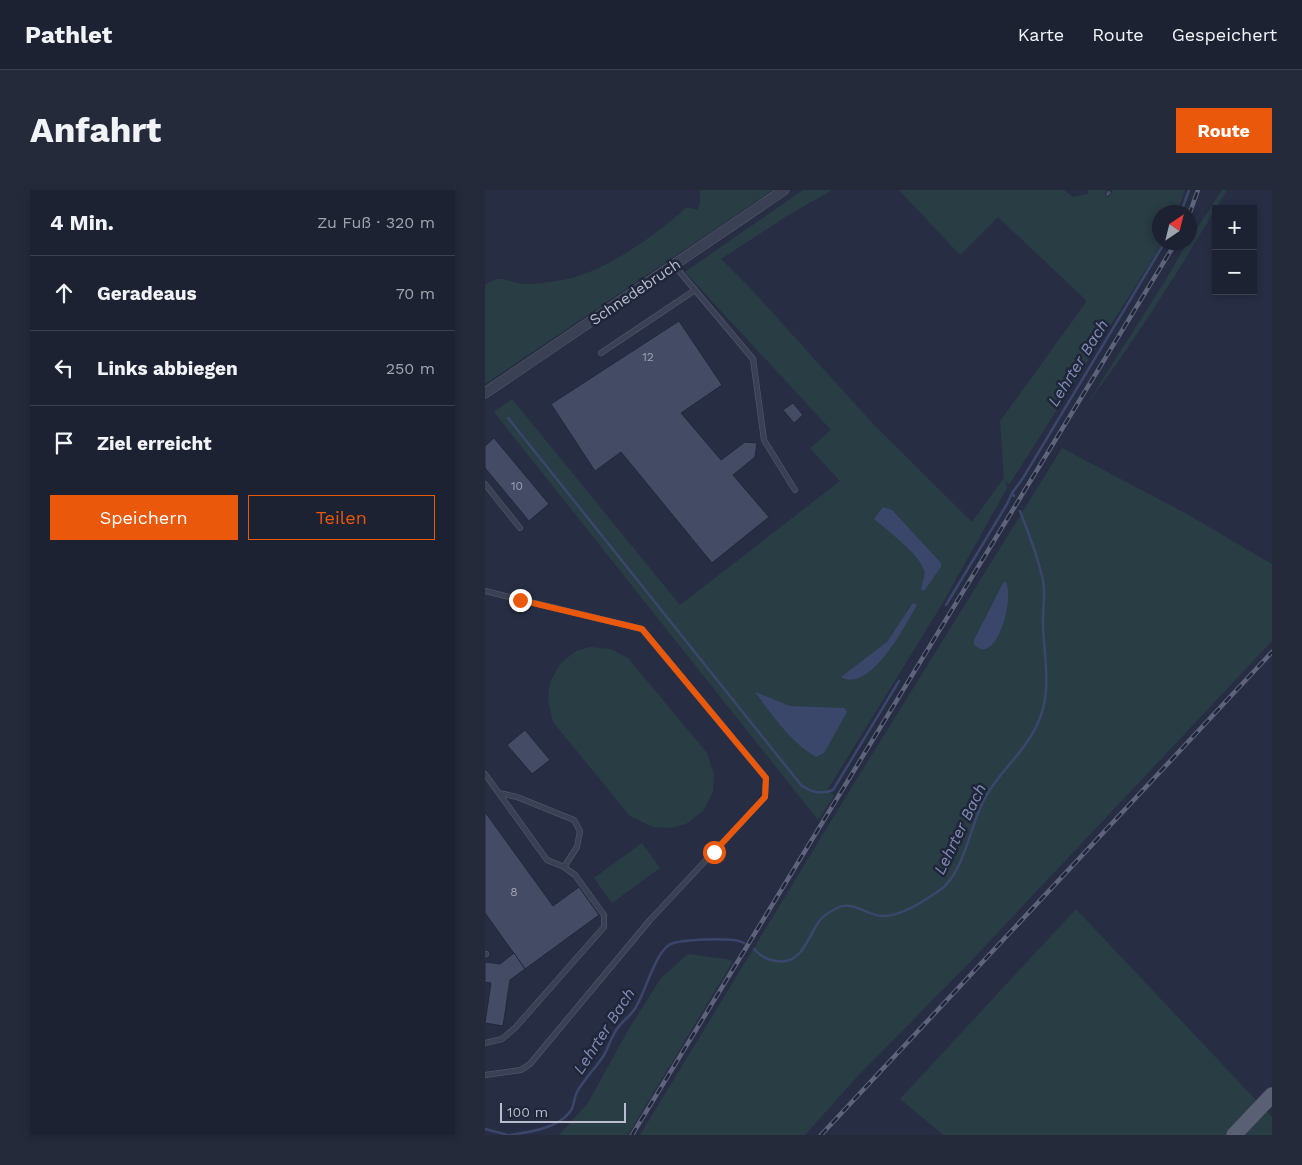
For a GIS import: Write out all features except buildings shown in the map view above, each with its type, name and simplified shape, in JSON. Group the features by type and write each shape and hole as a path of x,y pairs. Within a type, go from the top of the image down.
{"main road":[{"path":"1234,1135 1272,1095"}],"street":[{"name":"Schnedebruch","path":"485,393 784,190"}],"lane":[{"path":"674,265 753,359 764,440 795,490"},
{"path":"601,353 695,290"},
{"path":"485,484 520,528"},
{"path":"485,591 642,629 766,778 765,797 650,920 530,1064 521,1070 485,1075"},
{"path":"485,774 547,860 564,867 575,875 603,915 604,927 515,1028 502,1039 485,1043"},
{"path":"498,793 517,797 574,820 580,831 577,847 564,867"}],"shaded area":[{"path":"700,190 773,190 485,384 485,285 496,279 505,279 524,284 548,282 578,276 595,270 645,241 687,207 697,210 700,203"},
{"path":"803,190 832,190 787,216 721,259 752,290 874,425 972,522 1004,478 1000,421 1087,301 998,217 960,255 899,190 1064,190 1073,197 1088,194 1088,190 1185,190 1180,205 1152,205 1152,250 1159,250 1009,485 1005,479 1007,488 941,606 828,789 834,796 818,820 494,412 512,399 680,605 840,481 810,448 831,430 685,272"},
{"path":"1222,190 1227,190 1218,205 1212,205"},
{"path":"1212,205 1212,215 1197,239 1197,228"},
{"path":"1183,250 1190,250 1143,326 1087,404"},
{"path":"1062,448 1185,513 1272,564 1272,641 970,962 857,1077 805,1135 640,1135 842,803"},
{"path":"590,647 611,649 628,658 707,753 714,775 713,791 704,810 686,824 670,828 653,827 630,816 553,722 548,701 550,682 561,663 576,651"},
{"path":"642,843 660,868 612,903 594,878"},
{"path":"1076,909 1272,1117 1272,1135 943,1135 900,1099"},
{"path":"688,954 733,961 628,1135 559,1135 588,1103 627,1032 661,978"}],"water":[{"path":"883,507 892,510 941,563 941,567 924,591 921,589 925,575 921,564 902,543 874,519"},
{"path":"1005,581 1008,588 1008,598 1004,622 994,642 988,648 981,649 974,645 974,640"},
{"path":"913,603 917,605 905,627 875,667 864,676 852,680 841,677 887,642"},
{"path":"755,692 790,706 844,708 847,712 824,753 816,757 790,736"}],"waterway":[{"name":"Lehrter Bach","path":"1184,205 1189,190"},
{"name":"Lehrter Bach","path":"1014,496 1012,493 1023,478 1160,250"},
{"path":"508,418 801,785 816,792 833,790 899,681"},
{"path":"946,605 1012,493"},
{"name":"Lehrter Bach","path":"754,949 761,956 770,960 785,961 792,959 802,950 820,921 835,909 848,906 879,916 900,913 940,890 954,874 965,851 981,806 993,785 1031,736 1037,725 1045,700 1043,582 1035,551 1020,511"},
{"name":"Lehrter Bach","path":"510,1135 549,1126 557,1123 569,1113 580,1087 604,1055 617,1028 635,1008 664,949 669,945 683,941 729,940 744,943"},
{"name":"Lehrter Bach","path":"485,1129 508,1135"}],"railway":[{"path":"1193,205 1198,190"},
{"path":"632,1135 1171,250"},
{"path":"821,1135 1272,652"}],"route":[{"path":"520,600 642,629 766,778 765,797 714,852"}]}
